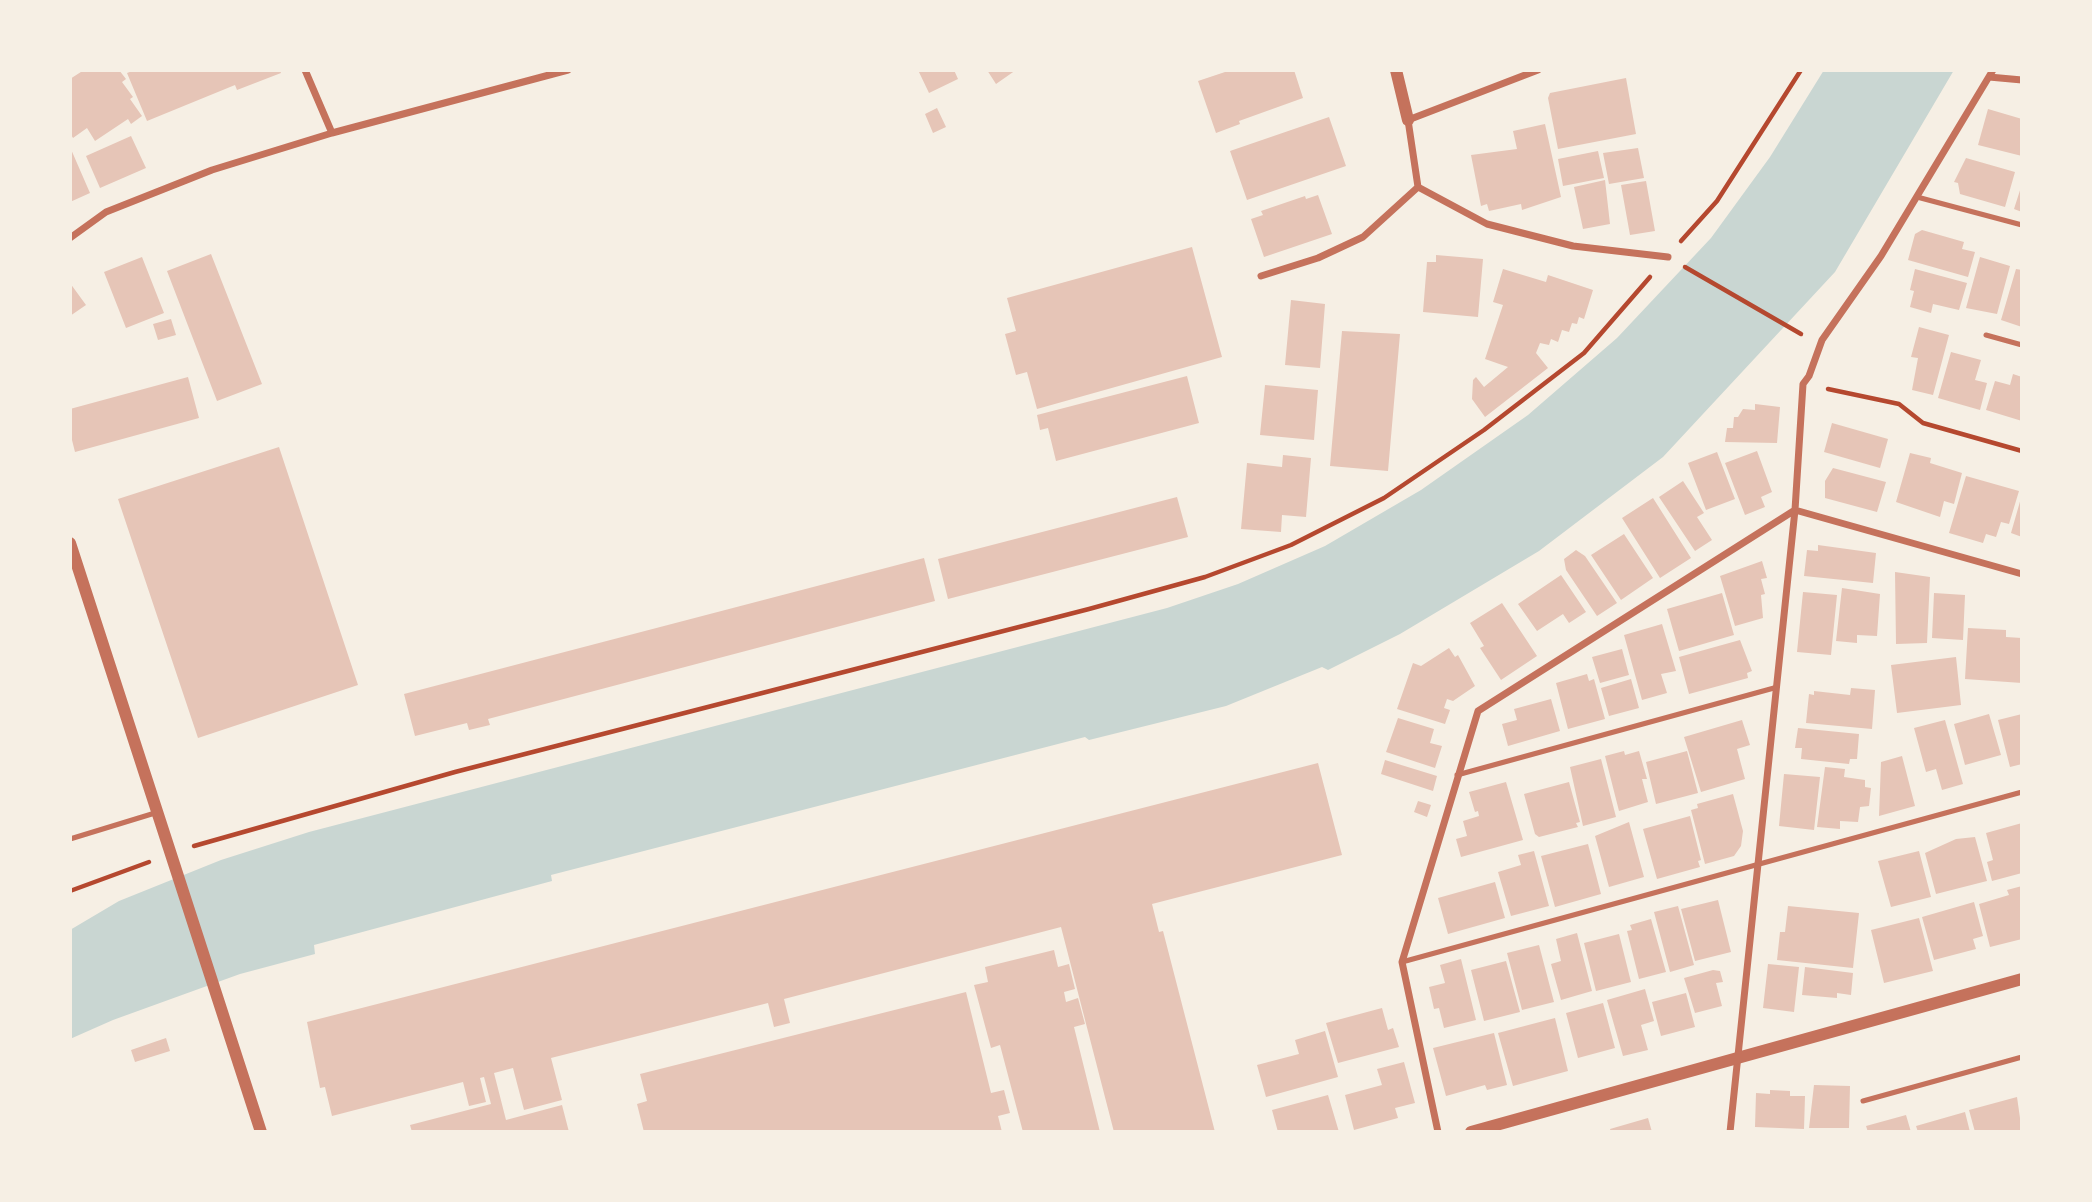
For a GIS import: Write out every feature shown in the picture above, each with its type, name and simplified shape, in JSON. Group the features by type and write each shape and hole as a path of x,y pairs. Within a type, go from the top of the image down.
{"street":[{"path":"305,70 332,133"},
{"path":"70,238 117,207 212,170 332,133 568,70"},
{"path":"1396,70 1408,120 1418,187"},
{"path":"1408,120 1538,70"},
{"path":"1730,1132 1774,688 1795,510 1803,384 1809,376 1822,340 1881,256 1991,74 2022,80"},
{"path":"1418,187 1488,224 1573,246 1668,257"},
{"path":"1261,275 1318,258 1363,237 1418,187"},
{"path":"1438,1132 1402,962 1478,711 1795,510 2022,574"},
{"path":"70,543 155,813 261,1132"},
{"path":"1471,1132 2022,979"}],"lane":[{"path":"1917,197 2022,225"},
{"path":"1986,335 2022,345"},
{"path":"1457,775 1774,688"},
{"path":"1402,962 2022,792"},
{"path":"70,839 155,813"},
{"path":"1863,1101 2022,1057"}],"path":[{"path":"70,891 246,829 1205,577 1290,545 1384,498 1484,430 1584,353 1717,201 1801,70"},
{"path":"1668,257 1802,335"},
{"path":"1803,384 1899,404 1923,423 2022,450"}],"shaded area":[{"path":"1824,70 1954,70 1835,272 1663,457 1539,551 1400,634 1328,670 1322,667 1226,706 1089,740 1085,737 551,875 552,881 314,945 315,954 240,974 113,1020 70,1039 70,930 119,901 221,860 309,832 1167,608 1238,584 1325,546 1421,490 1528,415 1617,338 1711,238 1770,157"}],"building":[{"path":"84,70 119,70 126,79 122,82 133,97 130,99 142,116 131,124 128,119 95,141 87,128 73,138 70,133 70,79"},
{"path":"135,70 280,70 281,73 237,90 235,85 147,121 127,73"},
{"path":"918,70 954,70 958,79 929,93"},
{"path":"987,70 1016,70 996,84"},
{"path":"1231,70 1294,70 1303,98 1239,121 1240,124 1216,133 1198,81"},
{"path":"1626,78 1636,134 1558,149 1548,98 1550,93"},
{"path":"937,108 946,127 933,133 925,114"},
{"path":"1988,109 2022,119 2022,156 1978,145"},
{"path":"1329,117 1346,166 1247,200 1230,151"},
{"path":"1545,124 1561,197 1522,210 1521,204 1489,211 1487,204 1481,206 1471,155 1517,149 1513,131"},
{"path":"131,136 146,168 100,188 86,156"},
{"path":"70,147 90,193 70,202"},
{"path":"1638,148 1644,178 1609,184 1603,153"},
{"path":"1598,151 1604,178 1563,186 1558,159"},
{"path":"1966,158 2015,172 2005,207 1960,194 1958,183 1954,182"},
{"path":"1605,180 1610,224 1583,229 1574,187"},
{"path":"1646,181 1655,231 1630,235 1621,185"},
{"path":"2022,184 2022,212 2014,209"},
{"path":"1318,195 1332,234 1264,257 1251,219 1263,215 1261,211 1305,196 1306,199"},
{"path":"1922,230 1964,242 1962,249 1975,252 1968,277 1908,260 1915,234"},
{"path":"1192,247 1222,357 1037,409 1027,372 1016,375 1005,334 1016,331 1007,298"},
{"path":"211,254 262,384 217,401 167,271"},
{"path":"1436,255 1483,259 1478,317 1423,312 1427,262 1436,262"},
{"path":"142,257 164,313 126,328 104,272"},
{"path":"1980,257 2010,266 1997,314 1966,308"},
{"path":"1503,269 1546,282 1548,275 1593,290 1584,319 1579,317 1577,324 1572,323 1569,332 1562,330 1558,342 1551,339 1549,345 1540,343 1536,353 1548,368 1485,417 1472,399 1473,380 1476,377 1484,387 1508,367 1485,359 1503,305 1493,302"},
{"path":"1915,269 1967,283 1959,310 1933,304 1931,313 1910,307 1914,291 1910,290"},
{"path":"2016,269 2022,270 2022,327 2001,320"},
{"path":"70,283 86,305 70,316"},
{"path":"1291,300 1325,304 1320,368 1285,365"},
{"path":"171,319 176,335 158,340 153,324"},
{"path":"1919,327 1949,335 1933,395 1912,390 1918,358 1911,357"},
{"path":"1342,331 1400,334 1388,471 1330,466"},
{"path":"1951,352 1981,360 1975,380 1987,383 1980,410 1938,398"},
{"path":"2013,374 2022,377 2022,421 1986,410 1995,381 2010,385"},
{"path":"1187,376 1199,423 1056,461 1048,428 1040,430 1037,415"},
{"path":"188,377 199,418 75,452 70,432 70,409"},
{"path":"1265,385 1318,390 1314,440 1260,435"},
{"path":"1755,404 1780,407 1777,443 1725,442 1727,428 1733,428 1734,417 1738,417 1743,409 1755,410"},
{"path":"1832,423 1888,439 1880,468 1824,452"},
{"path":"279,447 358,685 198,738 118,499"},
{"path":"1757,451 1772,492 1761,497 1765,507 1745,515 1725,463"},
{"path":"1717,452 1735,499 1706,510 1688,463"},
{"path":"1910,453 1931,458 1930,463 1962,473 1954,504 1944,501 1940,517 1896,502"},
{"path":"1283,455 1311,458 1306,517 1282,515 1281,532 1241,529 1247,463 1282,467"},
{"path":"1833,468 1886,482 1877,512 1825,498 1825,481"},
{"path":"1966,476 2019,491 2009,524 2001,522 1996,537 1986,534 1983,543 1949,533"},
{"path":"1683,481 1704,513 1697,517 1712,540 1695,551 1659,497"},
{"path":"1177,497 1188,537 948,599 938,559"},
{"path":"1653,498 1691,558 1660,578 1622,518"},
{"path":"2022,498 2022,537 2011,533"},
{"path":"1624,534 1653,578 1621,600 1591,555"},
{"path":"1818,545 1876,553 1873,583 1804,576 1807,550 1818,551"},
{"path":"1576,550 1585,556 1617,603 1597,616 1566,570 1564,559"},
{"path":"924,558 935,601 488,719 490,725 469,730 467,723 415,736 404,694"},
{"path":"1762,561 1767,578 1761,579 1765,594 1761,595 1763,618 1735,626 1720,576"},
{"path":"1895,572 1930,577 1927,643 1896,644"},
{"path":"1561,575 1586,612 1569,623 1563,614 1537,631 1518,604"},
{"path":"1842,588 1880,594 1877,636 1857,635 1857,643 1836,641"},
{"path":"1803,592 1837,595 1831,655 1797,652"},
{"path":"1722,593 1734,635 1679,651 1667,609"},
{"path":"1934,593 1965,595 1963,640 1932,638"},
{"path":"1502,603 1537,656 1501,680 1480,648 1484,646 1470,623"},
{"path":"1662,624 1676,671 1661,674 1667,693 1642,700 1624,635"},
{"path":"1968,628 2006,630 2006,637 2022,638 2022,683 1965,679"},
{"path":"1740,640 1752,671 1747,673 1748,678 1689,694 1679,657"},
{"path":"1449,648 1455,657 1458,655 1475,686 1453,701 1447,699 1444,708 1450,710 1445,724 1397,709 1413,663 1421,666"},
{"path":"1622,649 1629,675 1600,683 1592,657"},
{"path":"1956,657 1961,705 1897,713 1891,665"},
{"path":"1587,674 1589,681 1594,679 1605,719 1568,729 1556,683"},
{"path":"1631,679 1639,708 1609,716 1601,688"},
{"path":"1851,688 1875,690 1872,729 1806,723 1809,694 1814,695 1814,691 1850,695"},
{"path":"1551,699 1560,731 1508,746 1502,724 1517,720 1514,709"},
{"path":"1989,714 2001,755 1965,765 1954,724"},
{"path":"2022,714 2022,764 2010,767 1998,720"},
{"path":"1398,718 1434,729 1430,743 1442,746 1435,768 1386,752"},
{"path":"1742,720 1750,745 1737,749 1745,779 1701,792 1684,737"},
{"path":"1945,720 1963,784 1942,790 1936,769 1926,772 1914,728"},
{"path":"1798,728 1859,734 1857,759 1850,759 1849,764 1801,759 1802,748 1795,748"},
{"path":"1624,751 1625,755 1639,751 1647,779 1642,779 1648,802 1619,811 1605,756"},
{"path":"1687,751 1698,793 1656,804 1646,762"},
{"path":"1902,756 1915,806 1879,816 1881,762"},
{"path":"1601,759 1616,817 1583,826 1570,767"},
{"path":"1385,760 1437,776 1433,791 1381,774"},
{"path":"1318,763 1342,855 1152,904 1159,932 1163,931 1215,1132 1114,1132 1061,927 784,999 790,1023 774,1027 768,1003 551,1058 562,1100 524,1110 513,1068 494,1073 506,1120 562,1105 569,1132 412,1132 410,1125 491,1104 484,1077 480,1078 486,1102 469,1106 463,1082 332,1116 325,1087 320,1088 307,1022"},
{"path":"1825,767 1845,769 1844,777 1865,780 1865,787 1871,788 1869,806 1860,807 1858,822 1840,821 1840,829 1817,827"},
{"path":"1784,774 1820,777 1814,830 1779,826"},
{"path":"1506,782 1523,840 1461,857 1456,839 1467,836 1463,821 1479,816 1478,811 1475,812 1469,792"},
{"path":"1569,782 1580,822 1576,823 1578,827 1539,837 1535,834 1524,794"},
{"path":"1733,794 1743,831 1741,846 1734,856 1705,864 1691,810 1698,808 1697,804"},
{"path":"1418,801 1431,805 1427,817 1414,812"},
{"path":"1690,816 1701,860 1698,861 1700,867 1657,879 1643,829"},
{"path":"1629,822 1644,877 1609,887 1595,836"},
{"path":"2022,823 2022,873 1992,881 1987,862 1993,860 1986,833"},
{"path":"1975,837 1987,881 1936,894 1925,853 1956,839"},
{"path":"1588,844 1601,894 1555,907 1541,856"},
{"path":"1534,851 1549,906 1511,916 1498,872 1521,865 1518,855"},
{"path":"1919,851 1931,897 1891,907 1878,861"},
{"path":"1495,882 1505,918 1448,934 1438,898"},
{"path":"2022,886 2022,939 1990,947 1979,904 2009,895 2007,890"},
{"path":"1718,900 1731,952 1695,961 1681,909"},
{"path":"1974,902 1983,936 1973,939 1976,949 1934,960 1922,917"},
{"path":"1678,906 1694,965 1670,972 1654,912"},
{"path":"1788,906 1859,913 1853,968 1777,960 1780,932 1785,932"},
{"path":"1919,918 1933,971 1884,983 1871,930"},
{"path":"1651,919 1666,972 1639,979 1627,931 1632,930 1630,925"},
{"path":"1577,933 1592,991 1561,1000 1551,964 1561,961 1556,939"},
{"path":"1619,934 1631,982 1596,991 1584,943"},
{"path":"1539,945 1554,1002 1522,1010 1507,953"},
{"path":"1054,950 1058,967 1069,964 1075,989 1064,992 1066,1002 1078,998 1085,1024 1074,1027 1100,1132 1023,1132 1000,1045 991,1048 974,985 988,982 985,967"},
{"path":"1461,959 1476,1020 1444,1028 1439,1008 1434,1009 1429,987 1445,983 1440,965"},
{"path":"1506,961 1520,1012 1484,1021 1471,970"},
{"path":"1768,964 1799,967 1794,1012 1763,1008"},
{"path":"1805,967 1853,973 1851,995 1837,993 1837,998 1802,995"},
{"path":"1713,970 1720,971 1723,982 1716,983 1722,1006 1695,1013 1684,978"},
{"path":"1645,989 1654,1021 1641,1025 1648,1050 1623,1056 1607,1000"},
{"path":"966,992 991,1093 1004,1090 1010,1113 998,1116 1002,1132 644,1132 637,1104 647,1101 640,1074"},
{"path":"1686,993 1695,1027 1661,1036 1652,1002"},
{"path":"1603,1003 1615,1048 1578,1058 1566,1013"},
{"path":"1382,1008 1388,1030 1393,1028 1399,1047 1338,1063 1326,1023"},
{"path":"1555,1018 1568,1071 1513,1086 1498,1033"},
{"path":"1325,1031 1338,1077 1266,1097 1257,1065 1299,1054 1295,1040"},
{"path":"1494,1033 1507,1085 1487,1090 1485,1085 1446,1096 1433,1048"},
{"path":"166,1038 170,1051 135,1062 131,1050"},
{"path":"1404,1062 1415,1103 1395,1108 1398,1118 1354,1130 1345,1095 1382,1085 1377,1069"},
{"path":"1814,1085 1850,1086 1849,1128 1809,1128"},
{"path":"1770,1090 1790,1091 1790,1096 1805,1096 1804,1129 1755,1127 1756,1093 1770,1094"},
{"path":"1328,1095 1339,1132 1278,1132 1272,1110"},
{"path":"2017,1097 2022,1132 1975,1132 1969,1110"},
{"path":"1965,1112 1970,1132 1918,1132 1916,1126"},
{"path":"1906,1115 1911,1132 1868,1132 1866,1126"},
{"path":"1648,1118 1652,1132 1611,1132 1610,1129"}]}
